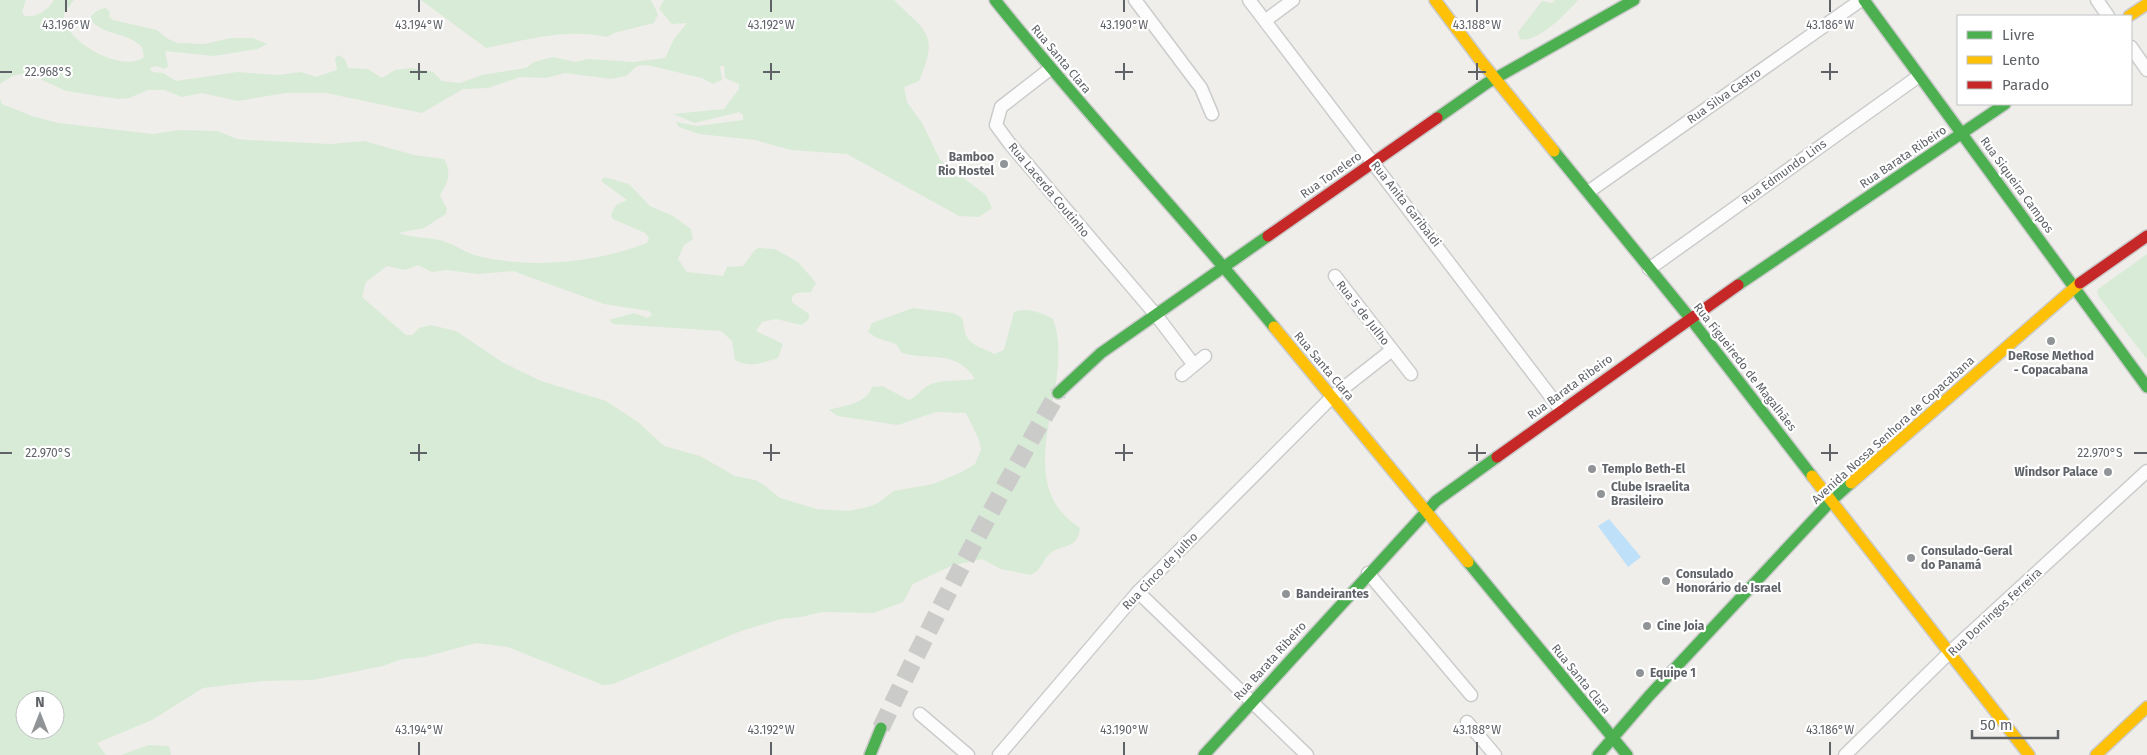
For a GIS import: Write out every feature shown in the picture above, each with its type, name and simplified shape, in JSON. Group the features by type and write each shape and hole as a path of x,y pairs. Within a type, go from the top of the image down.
{"main road":[{"name":"Rua Santa Clara","path":"995,0 1050,70 1224,266 1426,509 1626,755"},
{"name":"Rua Figueiredo de Magalhães","path":"1435,0 1494,78 1690,318 2029,755"},
{"name":"Rua Tonelero","path":"1058,393 1101,353 1494,78 1634,0"},
{"name":"Rua Siqueira Campos","path":"1863,0 2147,387"},
{"path":"2130,15 2147,4"},
{"name":"Rua Barata Ribeiro","path":"1204,755 1426,509 1690,318 2004,105"},
{"name":"Avenida Nossa Senhora de Copacabana","path":"1598,755 1649,696 1832,500 2073,288 2147,236"},
{"path":"2096,755 2147,707"},
{"path":"870,755 881,728"}],"street":[{"path":"1135,0 1201,88 1212,114"},
{"name":"Rua Anita Garibaldi","path":"1249,0 1561,410"},
{"path":"1266,20 1293,0"},
{"name":"Rua Silva Castro","path":"1588,192 1863,0"},
{"path":"2097,0 2107,15"},
{"path":"2132,48 2147,70"},
{"name":"Rua Lacerda Coutinho","path":"1050,70 1001,107 996,125 1010,144 1156,315"},
{"name":"Rua Edmundo Lins","path":"1649,269 1919,76"},
{"name":"Rua 5 de Julho","path":"1335,276 1411,374"},
{"path":"1156,315 1194,365"},
{"name":"Rua 5 de Julho","path":"1332,397 1392,350"},
{"path":"1182,375 1206,356"},
{"name":"Rua Cinco de Julho","path":"1004,753 1138,592 1332,397"},
{"name":"Rua Domingos Ferreira","path":"1845,755 1950,652 2147,471"},
{"path":"1368,573 1471,695"},
{"path":"1138,592 1307,755"},
{"path":"920,714 968,755"},
{"path":"1467,722 1495,755"}],"green space":[{"path":"0,0 26,0 22,12 25,16 34,16 49,7 54,0 74,0 64,13 66,24 72,34 82,44 95,52 122,61 134,61 144,57 142,47 130,39 95,24 90,19 99,10 106,8 113,20 157,30 168,39 178,43 204,44 231,38 253,38 267,44 258,49 214,56 165,51 168,66 165,69 155,66 150,68 152,72 163,73 176,81 237,72 278,75 301,72 316,77 337,70 335,59 338,55 345,59 348,68 368,69 382,78 395,70 411,68 433,72 442,81 460,83 482,75 526,68 534,62 553,57 575,62 588,59 633,62 665,58 674,39 687,23 672,24 659,9 664,0 894,0 922,27 929,43 925,65 919,81 904,87 907,102 922,123 940,160 986,195 992,208 979,217 959,216 847,154 791,150 755,140 699,134 679,127 676,122 697,126 743,120 743,115 739,112 695,123 673,114 724,109 739,89 739,84 725,78 724,66 720,66 722,80 713,84 702,78 647,65 637,66 626,76 611,79 565,73 546,78 520,77 488,88 463,89 422,113 326,93 285,93 238,101 202,93 182,97 164,90 148,90 129,98 119,99 66,91 27,73 12,76 0,84"},
{"path":"421,0 651,0 658,14 654,23 614,33 607,37 561,34 486,48"},
{"path":"1555,0 1578,0 1552,26 1535,37 1520,39 1518,32 1542,1 1552,3"},
{"path":"0,99 2,104 32,116 58,123 153,134 179,130 217,131 237,139 248,140 331,144 364,141 414,155 444,159 448,168 448,177 440,195 447,209 446,214 424,228 398,233 439,240 473,255 498,260 541,263 563,262 607,255 647,243 649,238 645,233 613,219 611,214 616,205 627,200 601,181 604,177 629,184 650,206 673,216 691,229 693,239 684,245 678,259 687,272 723,276 727,267 743,266 755,250 759,248 775,249 798,262 816,283 811,292 796,293 792,297 792,302 809,314 809,319 802,325 776,319 762,322 756,331 783,344 778,358 756,364 746,364 735,360 732,341 721,331 613,324 609,320 634,313 648,318 652,314 649,311 604,304 513,271 478,274 446,270 432,272 418,265 405,270 387,266 366,282 362,297 406,335 412,335 419,328 430,325 456,331 502,362 541,381 606,401 638,422 664,446 700,456 735,476 755,480 780,498 817,509 848,511 868,507 878,503 894,491 933,484 962,472 975,464 981,450 979,440 966,413 936,412 898,425 838,416 829,410 860,400 869,393 872,387 882,386 909,400 931,384 975,379 960,363 942,358 902,353 896,344 877,338 868,332 872,323 913,308 953,313 962,318 965,333 969,340 994,354 1004,350 1014,312 1034,311 1053,319 1058,345 1057,373 1045,458 1048,484 1058,508 1080,528 1079,535 1074,542 1052,552 1038,570 1031,575 1001,569 982,559 951,566 913,584 903,602 874,613 822,612 781,619 741,631 613,684 603,685 508,647 476,643 424,657 402,659 383,666 312,680 263,681 203,688 152,720 97,743 106,755 0,755"},
{"path":"2147,254 2147,359 2099,297 2097,290"},
{"path":"149,745 169,746 171,755 121,755"}],"water":[{"path":"1609,519 1641,557 1628,567 1598,526"}],"tunnel":[{"path":"881,728 922,643 966,559 1058,393"}],"traffic: fast":[{"path":"995,0 1063,83 1274,327"},
{"path":"1437,118 1487,83 1634,0"},
{"path":"1864,0 2147,387"},
{"path":"1738,285 2004,105"},
{"path":"1554,151 1690,318 1812,476"},
{"path":"1058,393 1101,353 1268,236"},
{"path":"1204,755 1436,501 1497,457"},
{"path":"1598,755 1649,696 1832,500 1851,483"},
{"path":"1468,562 1627,755"},
{"path":"870,755 881,728"}],"traffic: slow":[{"path":"1435,0 1480,60 1554,151"},
{"path":"2130,15 2147,4"},
{"path":"1851,483 2080,283"},
{"path":"1274,327 1468,562"},
{"path":"1812,476 2029,755"},
{"path":"2096,755 2147,707"}],"traffic: jam":[{"path":"1268,236 1437,118"},
{"path":"2080,283 2147,236"},
{"path":"1497,457 1738,285"}],"place":[{"name":"Bamboo Rio Hostel","path":"1004,164"},
{"name":"DeRose Method - Copacabana","path":"2051,341"},
{"name":"Templo Beth-El","path":"1592,469"},
{"name":"Windsor Palace","path":"2108,472"},
{"name":"Clube Israelita Brasileiro","path":"1601,494"},
{"name":"Consulado-Geral do Panamá","path":"1911,558"},
{"name":"Consulado Honorário de Israel","path":"1666,581"},
{"name":"Bandeirantes","path":"1286,594"},
{"name":"Cine Joia","path":"1647,626"},
{"name":"Equipe 1","path":"1640,673"}]}
